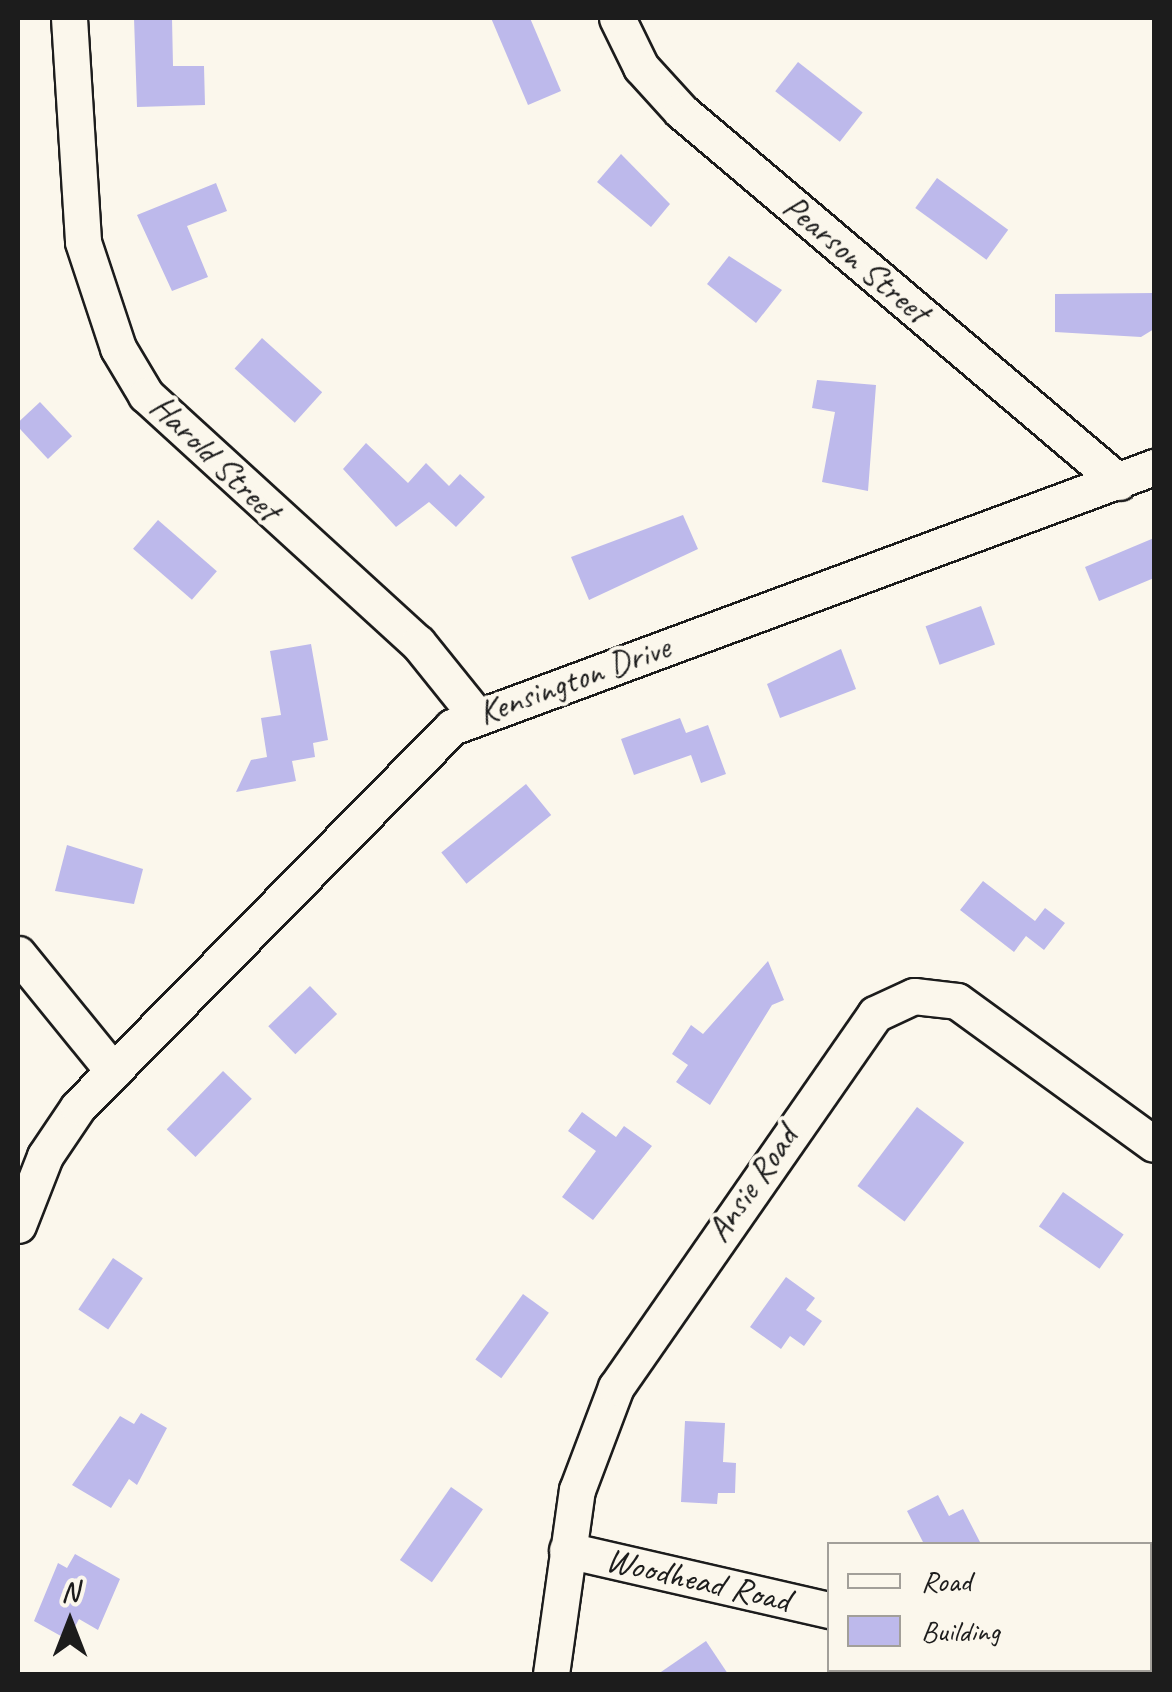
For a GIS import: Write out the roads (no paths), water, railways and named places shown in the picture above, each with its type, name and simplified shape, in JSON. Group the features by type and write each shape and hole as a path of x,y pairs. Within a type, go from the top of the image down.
{"street":[{"name":"Harold Street","path":"69,18 83,242 118,348 170,420 418,643 474,714"},
{"name":"Pearson Street","path":"617,18 640,67 681,112 1119,482"},
{"name":"Kensington Drive","path":"18,1225 61,1130 113,1071 440,736 474,714 1154,467"},
{"path":"18,954 113,1071"},
{"name":"Ansie Road","path":"551,1674 583,1466 616,1387 813,1096 884,1008 925,995 967,1006 1154,1144"},
{"name":"Woodhead Road","path":"568,1550 827,1609"}]}
